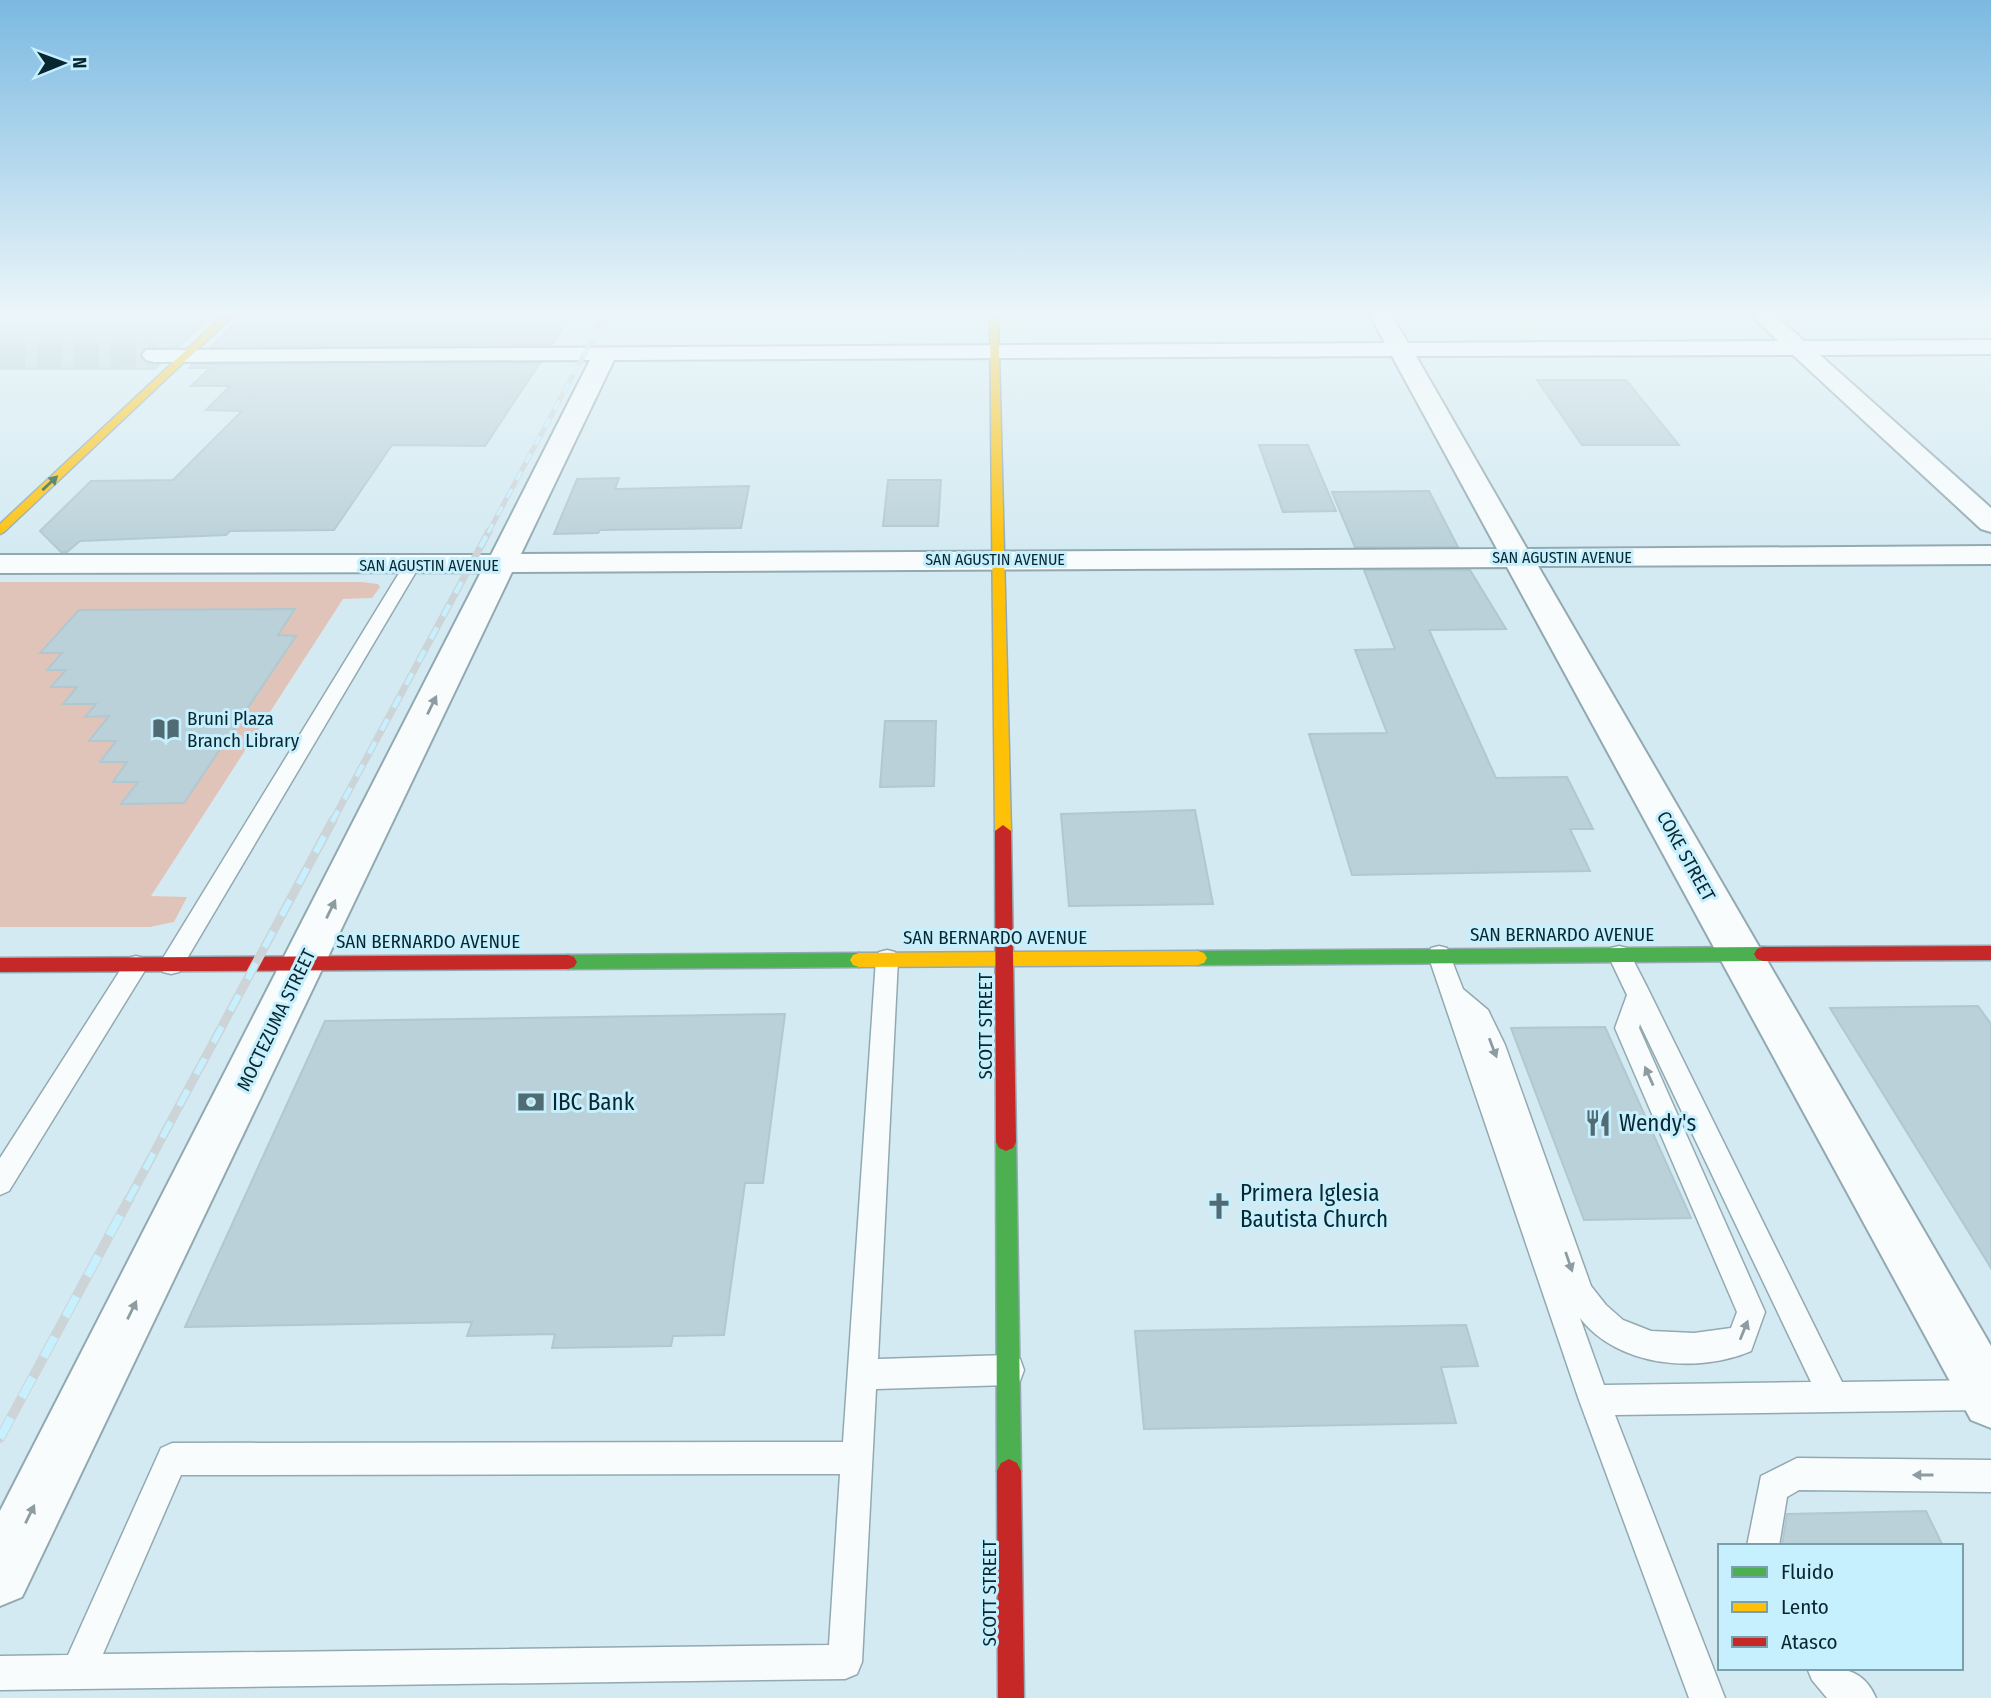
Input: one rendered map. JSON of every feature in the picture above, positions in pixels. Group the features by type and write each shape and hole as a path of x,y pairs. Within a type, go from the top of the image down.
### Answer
{"main road":[{"path":"0,530 150,391"},
{"name":"SCOTT STREET","path":"996,391 1005,958 1011,1698"},
{"name":"SAN BERNARDO AVENUE","path":"0,965 1991,953"}],"street":[{"name":"MOCTEZUMA STREET","path":"0,1575 587,391"},
{"name":"COKE STREET","path":"1424,391 1990,1398"},
{"path":"1846,391 1991,523"},
{"name":"SAN AGUSTIN AVENUE","path":"0,564 502,565 998,559 1991,555"}],"lane":[{"path":"171,965 412,565"},
{"path":"1439,955 1594,1400 1707,1698"},
{"path":"1619,955 1833,1396"},
{"path":"0,1673 845,1662 887,959"},
{"path":"0,1182 136,965"},
{"path":"1453,995 1480,1017 1493,1045 1580,1295 1594,1316 1632,1343 1691,1350 1741,1341 1751,1312 1627,1028 1639,994"},
{"path":"863,1374 1009,1370"},
{"path":"1594,1400 1833,1396 1990,1398"},
{"path":"78,1672 172,1459 857,1458"},
{"path":"1763,1544 1772,1487 1797,1474 1991,1476"},
{"path":"1826,1670 1842,1688 1858,1698"}],"shaded area":[{"path":"0,582 362,582 378,584 380,587 372,598 343,599 151,896 187,897 174,922 150,927 0,927"}],"building":[{"path":"225,391 521,391 485,446 392,445 334,530 230,531 226,535 80,541 67,552 61,552 40,531 91,481 173,480 242,411 206,410"},
{"path":"1545,391 1635,391 1679,445 1582,445"},
{"path":"1259,445 1308,445 1336,511 1283,512"},
{"path":"619,478 615,489 749,486 741,528 600,530 598,533 554,534 577,479"},
{"path":"888,480 941,480 938,526 883,526"},
{"path":"1429,491 1458,547 1355,547 1332,492"},
{"path":"1364,570 1470,570 1506,629 1429,630 1496,778 1567,777 1593,829 1570,829 1590,871 1352,875 1309,734 1387,733 1355,650 1395,649"},
{"name":"Bruni Plaza Branch Library","path":"295,609 278,635 296,636 184,803 121,804 138,782 113,782 127,762 100,762 116,741 89,741 109,716 85,717 96,704 63,704 77,687 51,687 66,670 47,670 62,653 40,653 79,610"},
{"path":"885,721 936,721 934,786 880,787"},
{"path":"1195,810 1213,904 1069,906 1061,814"},
{"path":"1978,1006 1991,1024 1991,1268 1830,1008"},
{"name":"IBC Bank","path":"785,1014 763,1183 745,1183 724,1335 673,1336 671,1346 552,1348 555,1334 467,1336 472,1322 185,1327 325,1021"},
{"name":"Wendy's","path":"1605,1027 1691,1218 1584,1220 1511,1028"},
{"path":"1466,1325 1478,1366 1441,1367 1456,1423 1144,1429 1135,1331"},
{"path":"1926,1511 1942,1544 1782,1544 1787,1514"}],"railway":[{"path":"488,533 564,391"},
{"path":"332,822 489,531"},
{"path":"128,1201 333,820"},
{"path":"0,1438 129,1199"}],"traffic: fast":[{"path":"1198,958 1763,954"},
{"path":"568,962 859,960"},
{"path":"1006,1142 1009,1471"}],"traffic: slow":[{"path":"0,530 148,391"},
{"path":"995,391 1003,831"},
{"path":"859,960 1198,958"}],"traffic: jam":[{"path":"1003,831 1006,1142"},
{"path":"1763,954 1991,953"},
{"path":"0,965 568,962"},
{"path":"1009,1471 1011,1698"}],"place":[{"name":"Bruni Plaza Branch Library","path":"166,729"},
{"name":"IBC Bank","path":"531,1102"},
{"name":"Wendy's","path":"1598,1123"},
{"name":"Primera Iglesia Bautista Church","path":"1219,1206"}]}
